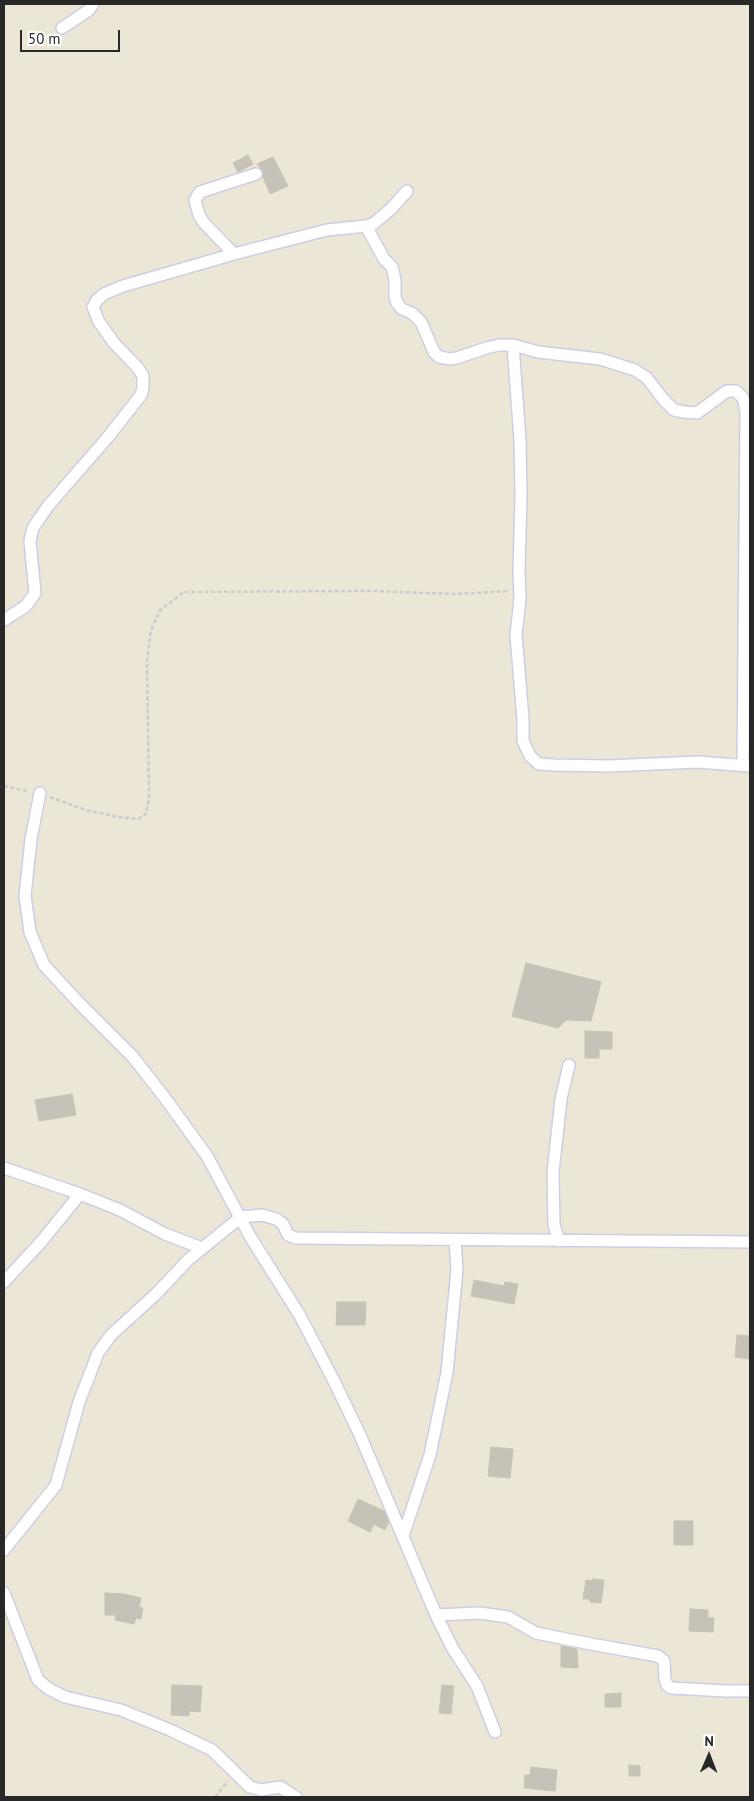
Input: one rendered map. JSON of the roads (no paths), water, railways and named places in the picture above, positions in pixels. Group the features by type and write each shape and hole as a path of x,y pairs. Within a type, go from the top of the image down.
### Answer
{"street":[{"path":"62,28 89,10 93,4"},
{"path":"234,254 204,223 199,215 195,200 200,192 256,174"},
{"path":"4,620 26,606 35,593 30,541 34,528 48,506 108,437 141,395 143,388 143,376 138,368 114,343 99,322 94,313 94,303 104,294 123,286 234,254 326,230 372,224 391,209 407,190"},
{"path":"366,226 384,259 392,267 395,280 394,297 397,303 402,309 412,313 421,322 434,352 438,356 450,359 457,358 486,348 499,345 513,345 538,352 600,359 624,365 647,378 674,410 684,412 696,413 727,391 736,391 742,398 746,411 746,766 698,762 609,766 539,764 530,756 523,741 516,635 520,599 522,496 513,345"},
{"path":"40,793 31,840 25,896 30,932 44,965 133,1057 166,1098 207,1156 251,1238 299,1314 334,1381 360,1435 436,1615 453,1649 477,1686 495,1732"},
{"path":"559,1241 554,1225 553,1172 561,1100 569,1065"},
{"path":"4,1168 120,1210 165,1234 202,1248"},
{"path":"4,1282 41,1242 80,1194"},
{"path":"4,1550 56,1485 79,1402 98,1353 111,1335 202,1248 241,1217 262,1215 276,1219 283,1224 288,1235 296,1238 750,1242"},
{"path":"403,1536 430,1455 447,1372 457,1270 455,1240"},
{"path":"4,1593 38,1680 49,1689 65,1697 121,1710 170,1730 212,1750 255,1790 280,1788 296,1797"},
{"path":"436,1615 480,1613 508,1617 536,1633 658,1656 664,1661 665,1679 667,1685 671,1688 726,1692 750,1691"}]}
